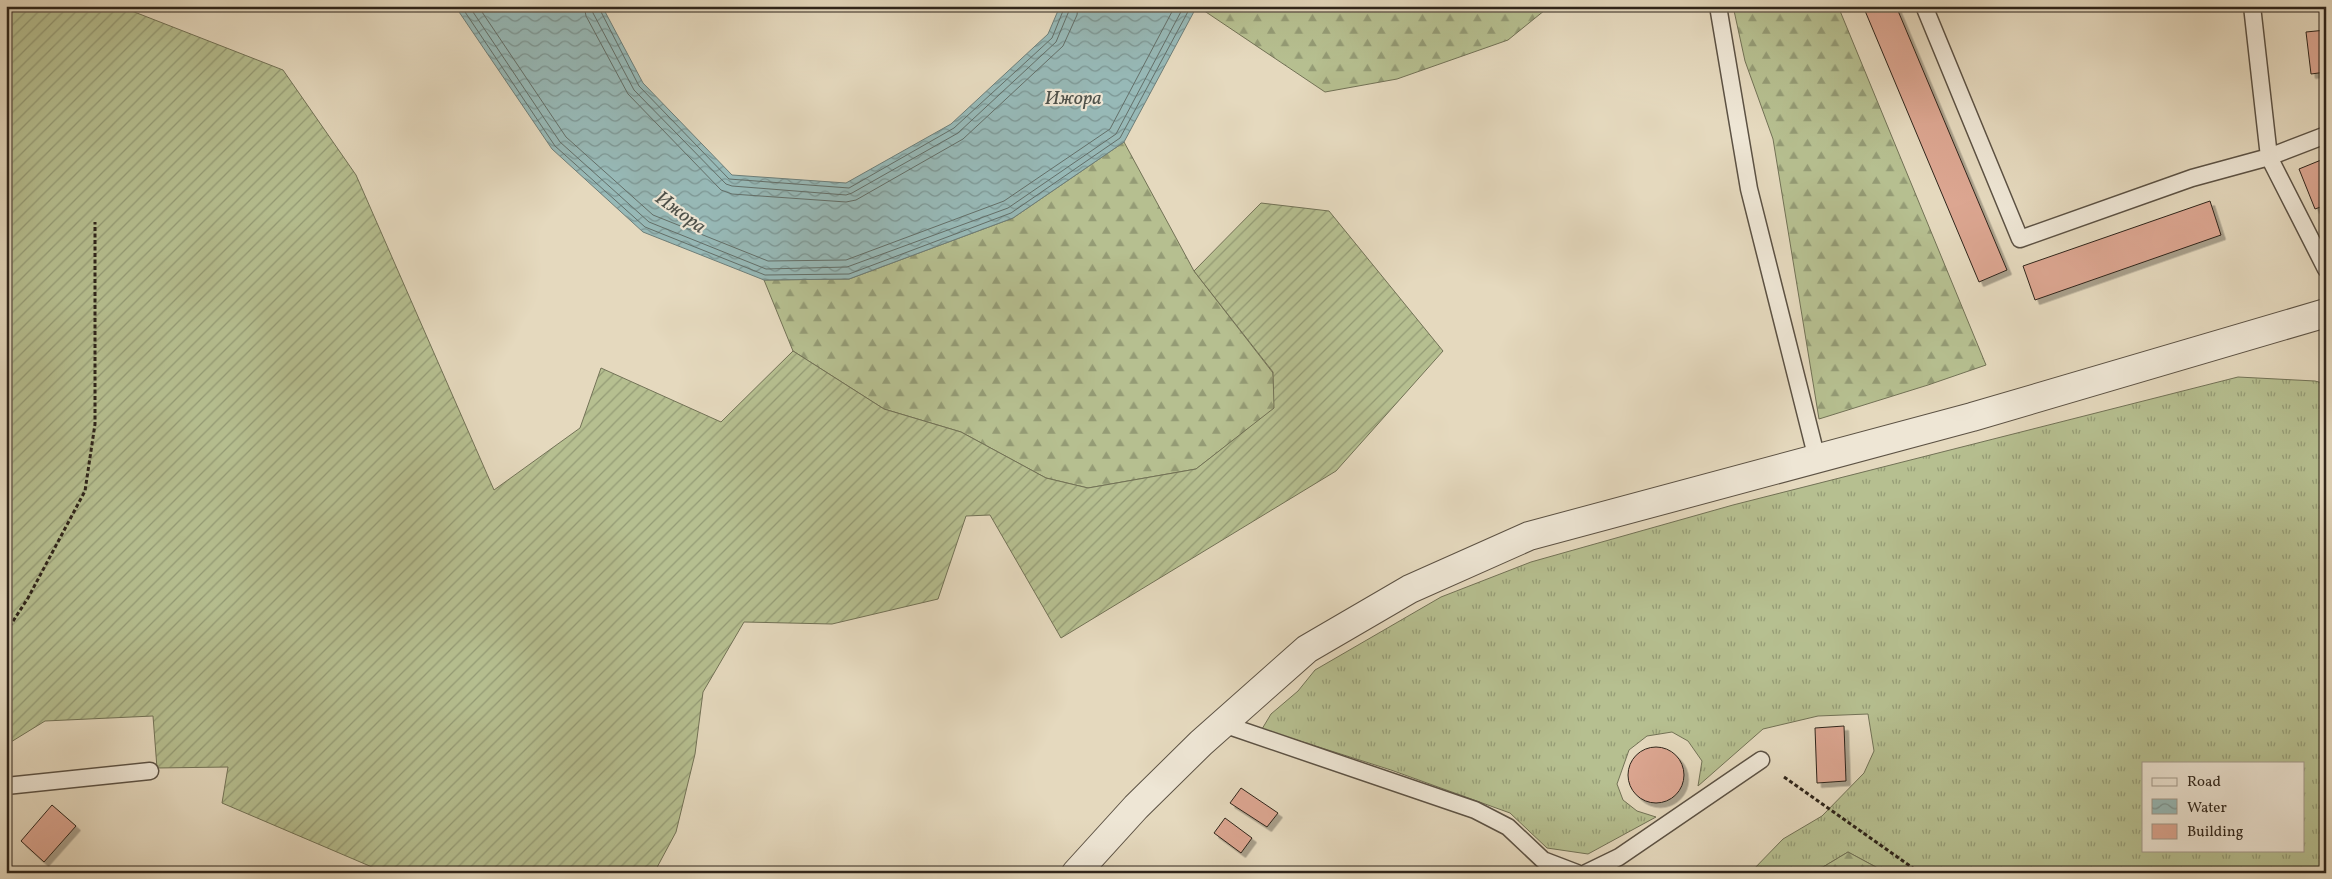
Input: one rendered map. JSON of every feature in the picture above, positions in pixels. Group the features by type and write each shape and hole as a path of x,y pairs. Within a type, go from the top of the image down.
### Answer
{"street":[{"path":"1076,873 1136,807 1223,724 1307,649 1410,589 1529,536 1972,417 2326,313"}],"lane":[{"path":"1718,6 1749,189 1817,459"},
{"path":"1924,6 2020,239 2192,178 2268,157 2326,135"},
{"path":"2252,6 2268,157 2326,269"},
{"path":"1223,724 1475,810 1508,827 1543,860 1577,873"},
{"path":"1586,873 1619,857 1761,760"},
{"path":"6,786 150,771"}],"path":[{"path":"6,632 28,598 85,491 94,424 95,222"},
{"path":"1761,760 1920,873"}],"green space":[{"path":"6,6 119,6 283,70 356,175 494,490 580,428 601,368 721,422 793,351 884,409 961,432 1046,478 1088,488 1196,469 1274,408 1273,372 1194,271 1261,203 1329,211 1443,351 1336,471 1061,638 990,515 966,516 938,599 832,624 744,622 703,692 695,754 676,832 654,873 386,873 222,803 228,767 157,768 153,716 45,721 6,745"},
{"path":"1197,6 1550,6 1508,40 1397,79 1325,92"},
{"path":"1733,6 1838,6 1986,365 1819,419 1773,139 1745,61"},
{"path":"1124,142 1194,271 1273,373 1275,408 1196,469 1088,488 1046,478 961,432 884,409 793,351 764,280 849,279 1013,218"},
{"path":"2238,377 2315,381 2326,384 2326,873 1887,873 1848,852 1813,873 1750,873 1783,839 1822,816 1864,773 1874,751 1868,714 1818,716 1763,729 1698,786 1702,761 1688,741 1672,732 1647,736 1629,750 1617,784 1623,800 1637,811 1656,817 1588,854 1547,848 1510,813 1391,770 1262,729 1271,714 1298,691 1315,670 1441,597 1531,562 1733,505"},
{"path":"1848,852 1887,873 1813,873"}],"water":[{"name":"Ижора","path":"455,6 602,6 643,83 732,175 846,183 951,124 1048,34 1060,6 1197,6 1124,142 1013,218 849,279 764,280 643,232 552,149"}],"building":[{"path":"1863,6 1896,6 2007,270 1979,282"},
{"path":"2326,30 2326,72 2311,74 2306,32"},
{"path":"2326,158 2326,205 2315,209 2299,169"},
{"path":"2210,201 2221,235 2035,300 2023,266"},
{"path":"1844,726 1846,781 1817,783 1815,728"},
{"path":"1650,747 1662,747 1676,755 1684,769 1682,786 1676,795 1662,803 1650,803 1640,798 1633,791 1628,781 1628,769 1633,759 1640,752"},
{"path":"1241,788 1278,813 1267,827 1230,803"},
{"path":"52,805 76,826 44,862 21,841"},
{"path":"1225,818 1252,838 1241,853 1214,833"}]}
